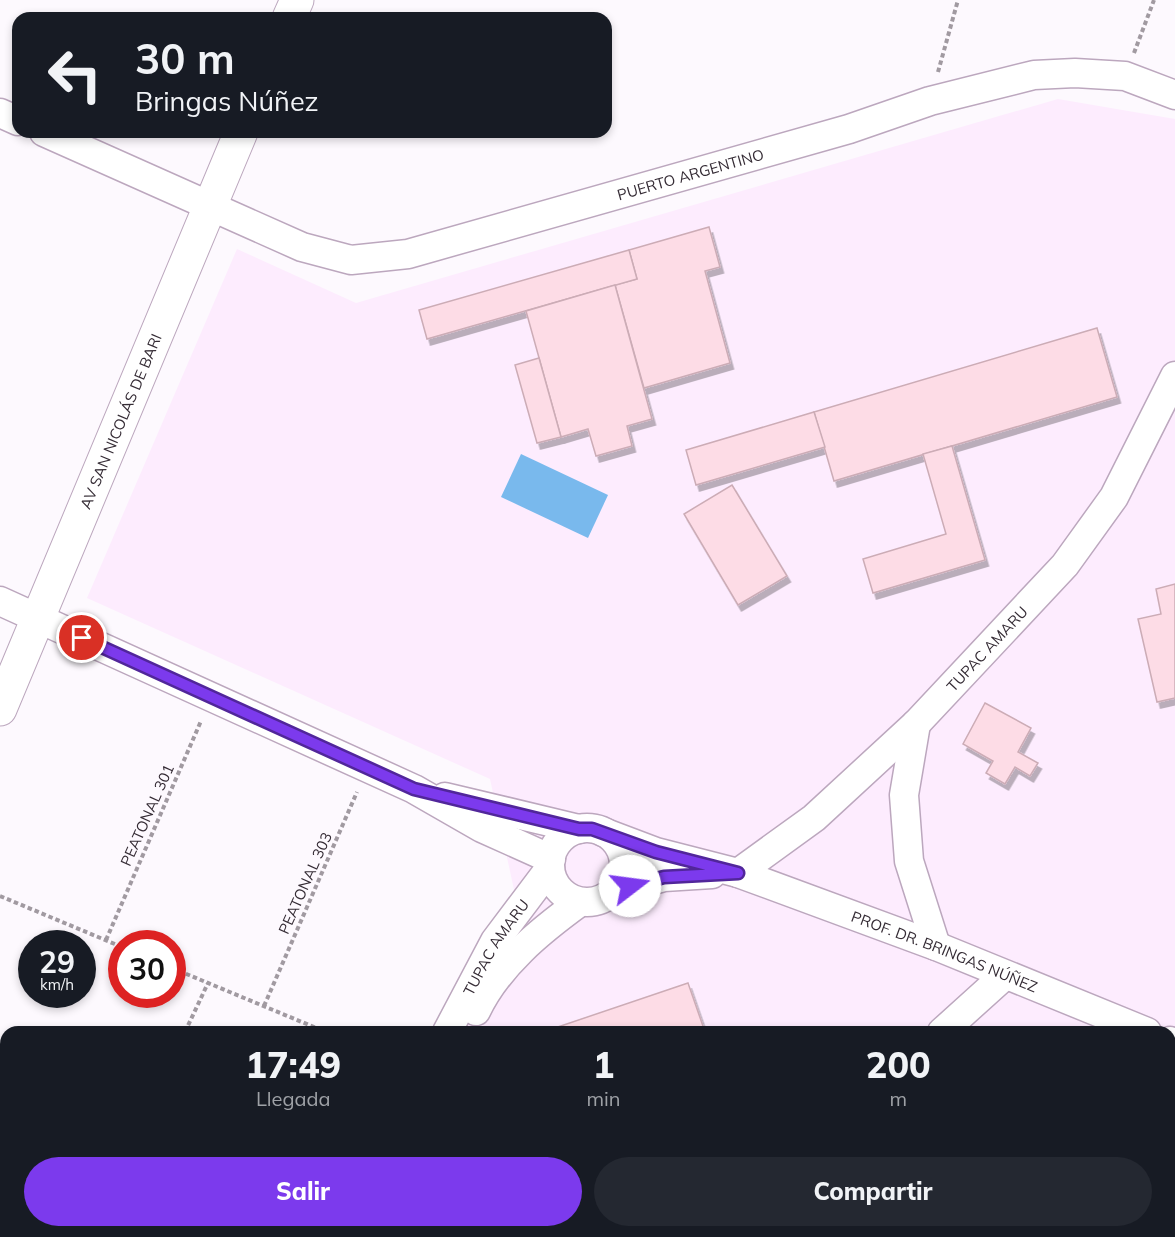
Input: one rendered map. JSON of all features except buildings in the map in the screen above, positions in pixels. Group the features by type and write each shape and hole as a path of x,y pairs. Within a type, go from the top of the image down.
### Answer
{"street":[{"name":"PUERTO ARGENTINO","path":"58,138 302,247 351,260 408,254 849,129 930,101 1034,75 1075,73 1125,76 1175,95"},
{"name":"AV SAN NICOLÁS DE BARI","path":"0,709 238,138"},
{"name":"TUPAC AMARU","path":"738,873 814,818 916,724 1065,566 1114,497 1175,376"},
{"path":"0,601 39,617 211,699 414,789 550,863"},
{"path":"916,724 904,795 909,861 936,946"},
{"name":"PROF. DR. BRINGAS NÚÑEZ","path":"414,789 591,831 656,852 738,873 936,946 1132,1026"},
{"path":"580,902 559,890 550,863 560,840 591,831 613,839 623,859 623,871 613,891"},
{"name":"TUPAC AMARU","path":"450,1026 495,941 550,863"},
{"path":"469,1026 482,998 532,937 580,902 604,898 613,891 664,877 738,873"},
{"path":"949,1026 1005,976"}],"path":[{"path":"930,101 958,0"},
{"path":"1125,76 1154,0"},
{"name":"PEATONAL 301","path":"106,940 211,699"},
{"name":"PEATONAL 303","path":"264,1006 368,768"},
{"path":"0,896 106,940"},
{"path":"186,974 312,1026"},
{"path":"188,1026 208,983"}],"shaded area":[{"path":"1058,99 1175,119 1175,1026 467,1026 521,922 490,779 87,598 237,249 356,303"}],"water":[{"path":"521,454 608,495 588,538 501,497"}],"route":[{"path":"82,638 211,699 414,789 579,829 592,829 656,852 738,873 664,877 630,886"}]}
